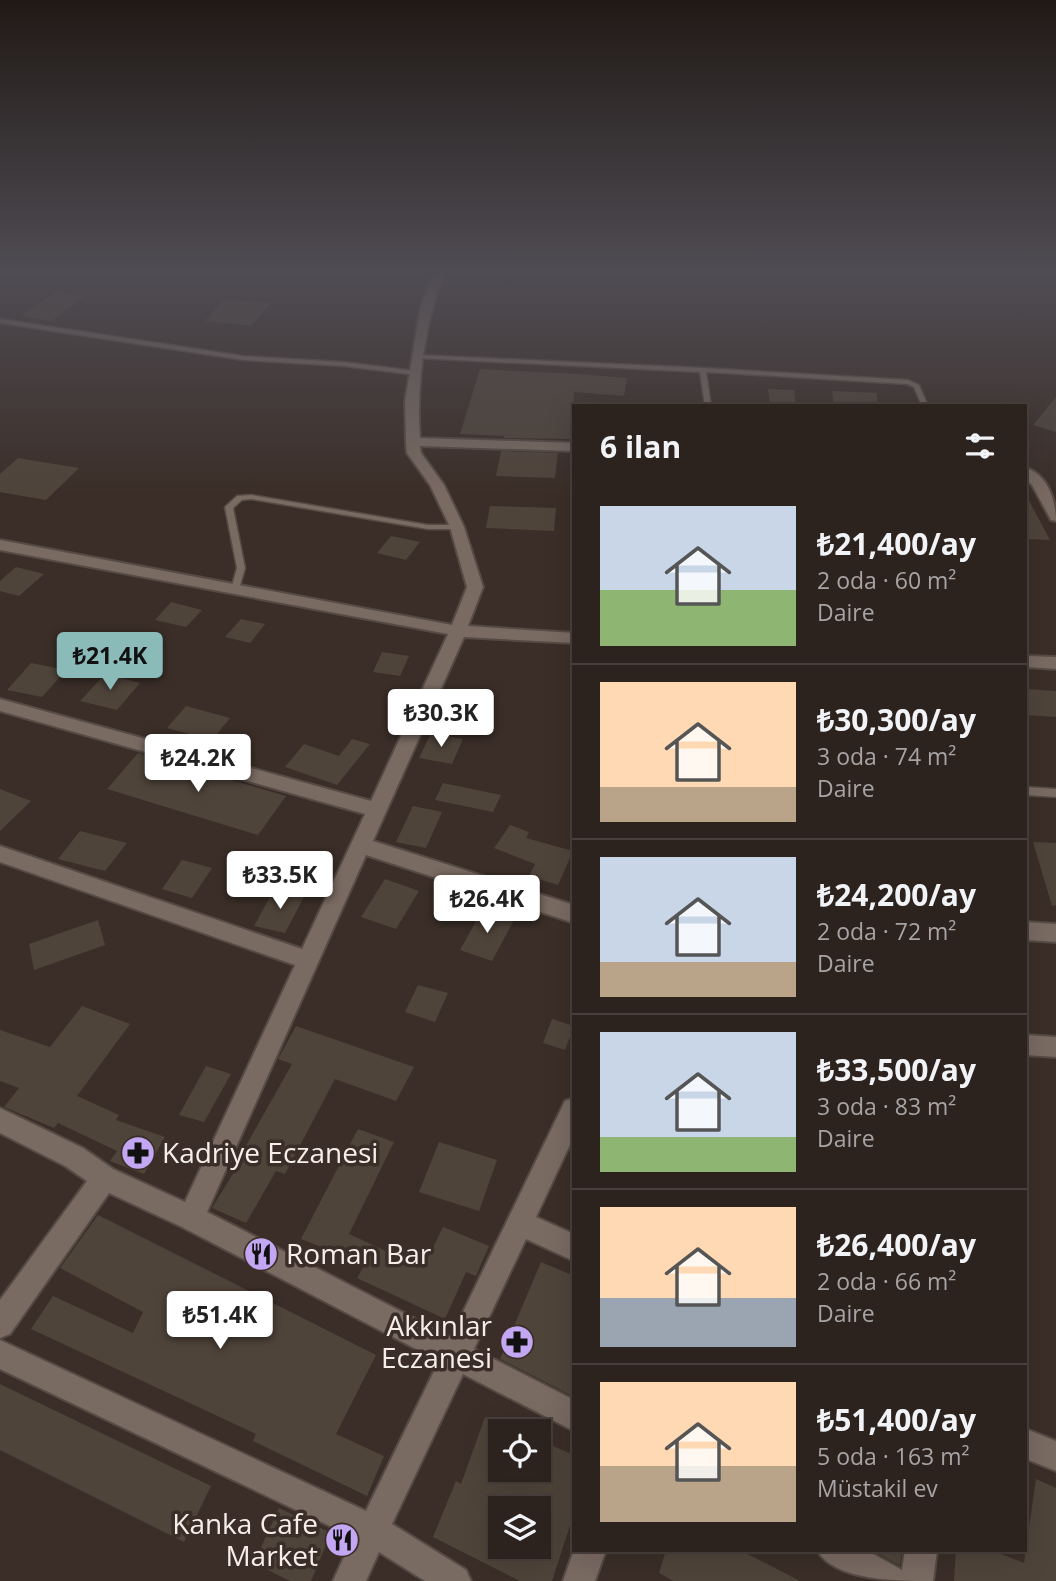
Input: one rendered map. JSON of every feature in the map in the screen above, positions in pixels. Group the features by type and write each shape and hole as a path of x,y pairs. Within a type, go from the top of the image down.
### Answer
{"street":[{"path":"191,1218 458,631 475,587 457,527 437,485 414,453 411,401 420,348"},
{"path":"413,442 572,447"},
{"path":"1027,473 1038,483 1056,517"},
{"path":"0,545 458,631 572,638"},
{"path":"1027,662 1056,663"},
{"path":"0,705 376,810"},
{"path":"360,845 572,913"},
{"path":"0,854 308,960"},
{"path":"1027,932 1056,933"},
{"path":"1027,1045 1056,1047"},
{"path":"349,1581 572,1113"},
{"path":"0,1120 74,1157 104,1178 191,1218 572,1415"},
{"path":"0,1324 104,1178"},
{"path":"520,1223 572,1247"},
{"path":"0,1353 373,1530 455,1581"},
{"path":"1027,1444 1056,1456"},
{"path":"579,1581 589,1552"},
{"path":"837,1552 891,1581"},
{"path":"917,1581 922,1552"}],"lane":[{"path":"176,348 243,358 342,364 416,373"},
{"path":"418,357 908,382 917,386 924,404"},
{"path":"703,370 708,404"},
{"path":"235,589 241,568 229,507 240,498 251,497 428,527 457,527"},
{"path":"1027,791 1056,793"}],"building":[{"path":"480,369 627,378 624,396 574,392 572,439 460,434"},
{"path":"768,389 794,390 796,404 770,404"},
{"path":"832,391 877,393 877,404 834,404"},
{"path":"1056,397 1056,432 1033,425"},
{"path":"501,451 558,453 555,478 496,476"},
{"path":"18,458 79,468 46,500 0,492 0,474"},
{"path":"1027,497 1050,540 1027,539"},
{"path":"490,506 556,508 554,531 486,528"},
{"path":"391,536 420,542 406,560 377,553"},
{"path":"16,567 44,574 19,596 0,591 0,581"},
{"path":"171,602 202,610 186,627 155,620"},
{"path":"241,619 265,624 250,643 225,637"},
{"path":"382,652 409,656 400,676 373,672"},
{"path":"31,663 66,670 42,697 7,690"},
{"path":"105,674 140,683 117,710 80,701"},
{"path":"1027,689 1056,691 1056,717 1027,715"},
{"path":"186,706 230,718 212,740 167,728"},
{"path":"431,733 463,739 452,764 419,758"},
{"path":"352,739 370,744 337,785 285,767 304,744 339,756"},
{"path":"138,753 286,796 258,835 107,789"},
{"path":"443,783 501,795 493,812 435,800"},
{"path":"0,789 31,801 0,831"},
{"path":"413,806 442,812 426,848 396,842"},
{"path":"510,825 529,832 526,838 572,851 572,853 558,885 529,876 535,864 494,848"},
{"path":"80,831 127,843 105,871 58,859"},
{"path":"1033,842 1056,843 1056,905 1052,906"},
{"path":"182,860 212,868 192,898 162,889"},
{"path":"385,879 419,891 396,929 361,917"},
{"path":"275,888 305,895 285,933 254,926"},
{"path":"483,909 514,920 492,961 460,950"},
{"path":"98,920 105,945 34,970 29,944"},
{"path":"418,985 448,993 435,1022 405,1012"},
{"path":"82,1006 130,1024 77,1096 119,1115 116,1120 165,1137 144,1174 110,1161 117,1151 58,1123 54,1128 4,1107 19,1088 0,1081 0,1030 50,1047"},
{"path":"552,1019 572,1025 565,1050 543,1043"},
{"path":"296,1026 414,1067 396,1101 335,1079 285,1174 276,1171 246,1223 212,1208 242,1159 239,1158 292,1064 278,1059"},
{"path":"206,1066 231,1074 204,1122 179,1115"},
{"path":"358,1129 394,1142 349,1234 423,1268 443,1227 489,1246 476,1276 466,1272 445,1319 357,1278 365,1264 301,1239"},
{"path":"439,1142 497,1160 479,1211 419,1192"},
{"path":"98,1215 376,1355 336,1434 384,1456 367,1496 253,1441 256,1434 31,1329 53,1296 133,1333 143,1312 60,1268"},
{"path":"541,1262 572,1275 572,1396 500,1359"},
{"path":"0,1384 211,1486 184,1542 0,1450"},
{"path":"485,1417 490,1419 488,1482 551,1482 551,1445 572,1454 572,1519 552,1581 520,1581 433,1537 456,1481 461,1484"},
{"path":"1036,1479 1056,1488 1056,1581 954,1581 956,1552 996,1552 1024,1563"},
{"path":"279,1508 331,1533 311,1581 290,1581 254,1563"},
{"path":"665,1552 744,1552 800,1581 673,1581 659,1573"},
{"path":"876,1552 902,1552 900,1566"}],"place":[{"name":"Kadriye Eczanesi","path":"138,1153"},
{"name":"Roman Bar","path":"261,1254"},
{"name":"Akkınlar Eczanesi","path":"517,1342"},
{"name":"Kanka Cafe Market","path":"342,1540"}]}
